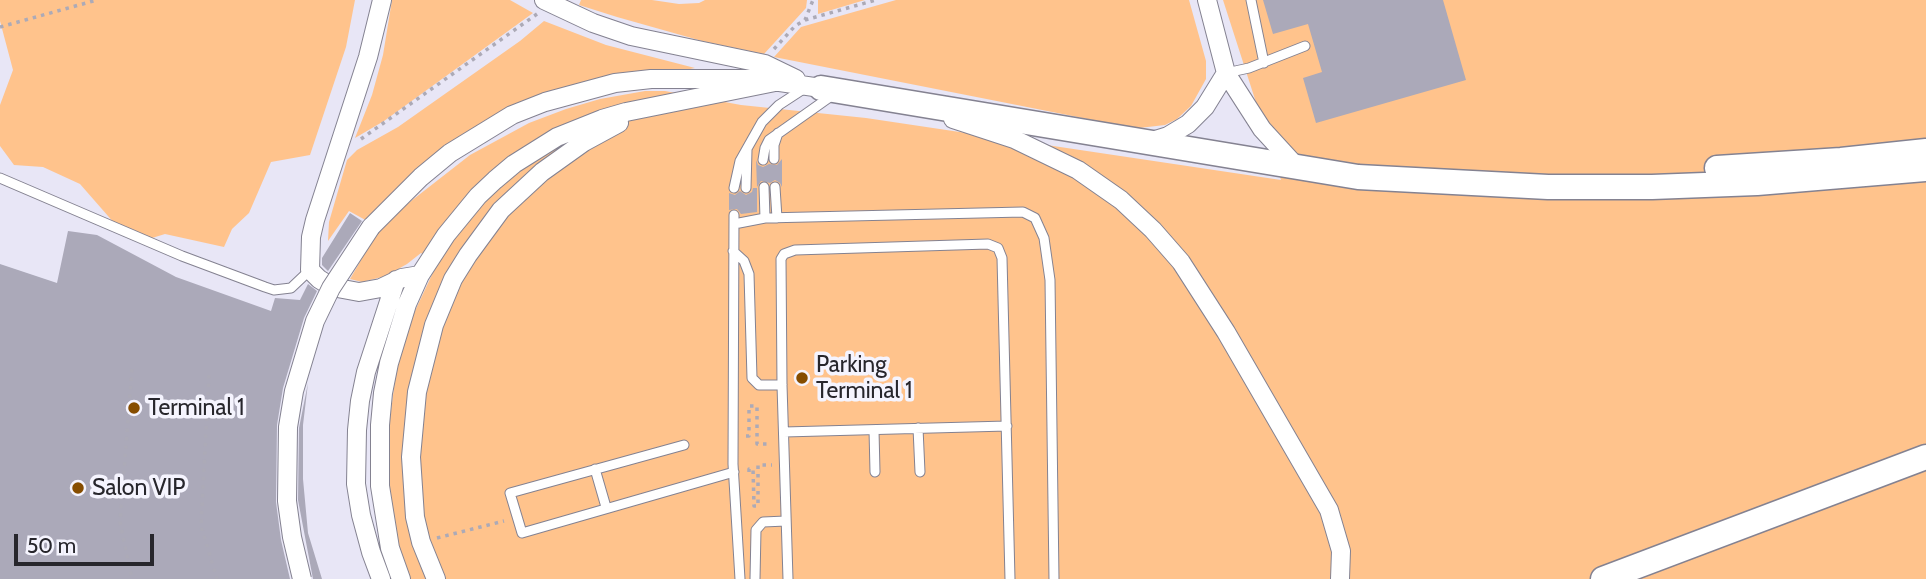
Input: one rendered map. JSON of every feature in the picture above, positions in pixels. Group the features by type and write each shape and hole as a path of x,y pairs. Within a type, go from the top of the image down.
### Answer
{"main road":[{"path":"823,88 1359,177 1548,187 1653,187 1757,183 1926,169"},
{"path":"1359,177 1394,169 1629,170 1735,167 1926,151"},
{"path":"1603,579 1926,457"}],"street":[{"path":"382,0 368,57 315,220 311,237 310,270 332,287 345,290 371,290 419,275"},
{"path":"1207,0 1226,73 1262,129 1295,165"},
{"path":"546,1 593,23 631,36 765,64 823,88"},
{"path":"1146,143 1168,136 1188,124 1205,107 1226,73"},
{"path":"302,579 287,501 288,427 294,391 307,345 320,310 350,256 371,227 421,177 450,153 512,116 545,102 603,86 651,79 731,78 779,81 823,88"},
{"path":"401,579 390,548 384,517 379,455 383,393 394,343 419,275 461,215 514,164 579,127 626,112 779,81"},
{"path":"906,103 1014,139 1078,170 1121,200 1153,230 1181,262 1226,332 1319,491 1336,531 1341,551 1340,579"},
{"path":"436,579 421,542 415,517 411,457 413,414 420,373 444,300 483,232 520,190 584,142 650,107"},
{"path":"381,579 370,552 356,484 357,429 366,372 396,280"}],"lane":[{"path":"1251,0 1264,63"},
{"path":"1226,73 1264,63 1305,46"},
{"path":"768,159 779,131 823,88"},
{"path":"734,188 737,168 770,113 823,88"},
{"path":"746,188 747,149"},
{"path":"0,178 182,256 274,290 291,288 310,270"},
{"path":"764,187 765,218"},
{"path":"775,187 777,218"},
{"path":"740,579 734,472 734,220 747,217 1023,212 1035,218 1044,237 1050,280 1054,579"},
{"path":"788,579 780,265 784,254 795,250 988,244 998,248 1002,258 1010,579"},
{"path":"733,251 744,261 748,274 752,378 760,385 782,385"},
{"path":"784,432 1007,426"},
{"path":"918,428 920,472"},
{"path":"874,429 875,472"},
{"path":"684,445 510,493 522,533 734,472"},
{"path":"596,469 606,507"},
{"path":"755,579 756,530 763,522 786,521"}],"path":[{"path":"0,27 97,0"},
{"path":"804,20 813,0"},
{"path":"765,64 777,45 804,20 876,0"},
{"path":"340,145 362,139 533,18 546,1"},
{"path":"132,369 120,522 132,579"},
{"path":"209,375 201,526 217,579"},
{"path":"757,406 757,444"},
{"path":"749,501 749,469 753,469 754,506 758,506 758,465"}],"shaded area":[{"path":"0,0 355,0 346,47 310,155 271,162 249,213 232,229 224,247 165,234 152,238 115,224 80,184 43,167 14,165 0,146 0,105 13,70 0,21"},
{"path":"392,0 510,0 533,13 384,121 355,138 372,95 383,55"},
{"path":"581,0 652,0 679,4 705,0 807,0 806,8 764,54 702,41 617,17 579,5"},
{"path":"818,0 865,0 818,14"},
{"path":"896,0 1189,0 1206,61 1206,79 1191,106 1177,119 1165,125 1139,128 774,57 801,27"},
{"path":"1223,0 1926,0 1926,579 409,579 393,536 385,458 397,364 414,313 437,264 421,253 386,276 362,282 350,279 379,229 470,155 529,123 566,109 600,99 645,91 665,91 741,105 866,118 1281,180"},
{"path":"544,21 606,45 695,68 531,100 369,222 349,211 328,241 329,222 347,160 357,150 398,127 520,41"}],"building":[{"path":"1263,0 1443,0 1466,80 1316,123 1303,78 1322,72 1308,24 1273,34"},
{"path":"782,159 782,187 775,180 770,183 761,181 757,187 756,160 758,165 763,167 769,164 777,165"},
{"path":"753,188 757,188 757,212 741,214 737,209 729,210 729,193 735,195 740,191 746,195 752,192"},
{"path":"350,213 362,221 328,271 322,265 322,258"},
{"name":"Terminal 1","path":"68,231 97,235 176,277 271,311 275,298 300,300 308,284 317,291 304,318 283,388 277,425 276,502 290,579 0,579 0,264 57,283"},
{"path":"308,383 303,425 303,479 308,533 322,579 313,579 298,500 299,428"}],"place":[{"name":"Parking Terminal 1","path":"802,378"},
{"name":"Terminal 1","path":"134,408"},
{"name":"Salon VIP","path":"78,488"}]}
